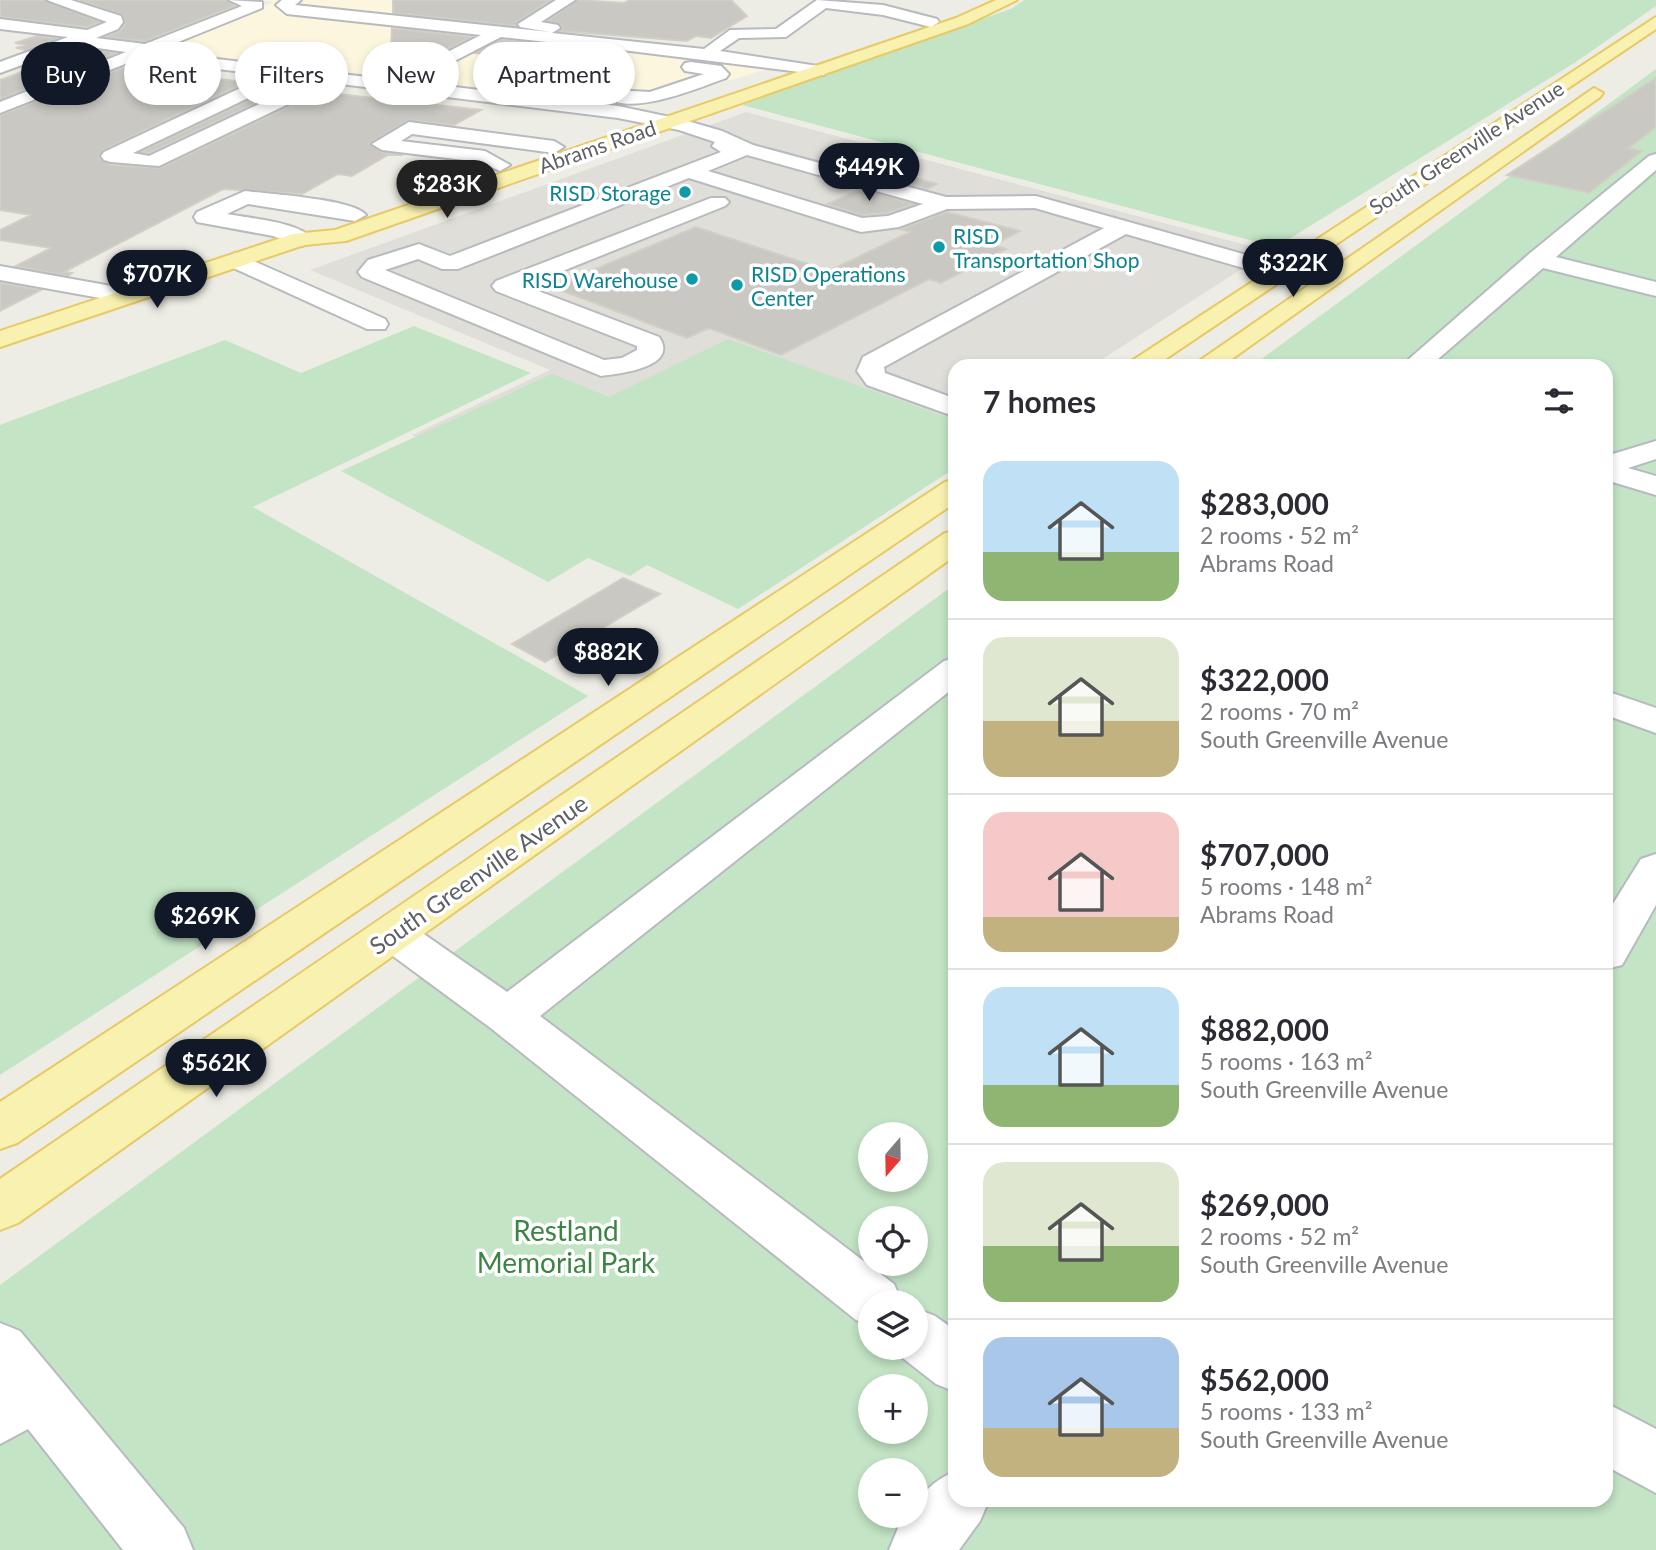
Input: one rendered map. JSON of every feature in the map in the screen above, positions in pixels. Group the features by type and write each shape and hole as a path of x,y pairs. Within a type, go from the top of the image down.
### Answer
{"main road":[{"name":"Abrams Road","path":"358,221 809,68 931,22 979,0"},
{"name":"Abrams Road","path":"0,339 301,239 338,236 358,221 500,165 554,147 654,121 809,68 949,26 1009,0"},
{"path":"931,22 949,26"},
{"name":"South Greenville Avenue","path":"1147,359 1656,22"},
{"name":"South Greenville Avenue","path":"1215,359 1611,81"},
{"path":"1278,271 1322,284"},
{"name":"South Greenville Avenue","path":"0,1128 948,493"},
{"name":"South Greenville Avenue","path":"0,1207 948,546"},
{"path":"293,934 393,934"}],"street":[{"path":"55,0 115,19 112,26 70,42"},
{"path":"166,42 257,5 237,0"},
{"path":"293,0 284,5 287,9 498,32 545,32 602,42"},
{"path":"545,32 526,24 567,0"},
{"path":"803,1 890,11 931,22"},
{"path":"890,11 903,1"},
{"path":"705,54 736,33 780,33 823,3"},
{"path":"466,29 499,13"},
{"path":"545,32 571,18"},
{"path":"0,24 124,44"},
{"path":"459,52 498,32"},
{"path":"635,47 809,68"},
{"path":"221,52 232,50"},
{"path":"0,54 21,57"},
{"path":"0,107 124,59"},
{"path":"0,68 21,60"},
{"path":"635,61 715,70 720,73 647,98 635,97"},
{"path":"0,124 124,73"},
{"path":"235,97 111,156 152,162 272,105"},
{"path":"555,105 654,121 702,143 746,149 945,203 1036,202 1278,271"},
{"path":"500,165 485,157 382,144 409,128 554,147"},
{"path":"450,264 746,149"},
{"path":"1422,359 1656,160"},
{"path":"688,172 861,225 891,222 945,203"},
{"path":"301,239 278,230 205,217 245,197 345,211 358,221 419,251 650,342 650,354 628,365 601,368 370,272 376,265 419,251"},
{"path":"504,286 718,202"},
{"path":"948,406 876,379 870,371 872,363 1125,226"},
{"path":"235,260 376,324"},
{"path":"1537,260 1656,289"},
{"path":"0,274 128,296"},
{"path":"0,285 104,303"},
{"path":"1613,465 1656,450"},
{"path":"1613,471 1656,486"},
{"path":"508,1016 948,674"},
{"path":"1613,705 1656,721"},
{"path":"1613,941 1656,869"},
{"path":"393,934 508,1016 860,1290"},
{"path":"928,1344 948,1359"},
{"path":"11,1385 162,1550"},
{"path":"1613,1436 1656,1464"},
{"path":"920,1550 954,1507"}],"shaded area":[{"path":"260,0 540,0 488,27 623,42 473,42 473,102 459,101 459,42 362,42 362,89 348,87 348,42 235,42 235,73 221,72 221,42 174,42 274,2"},
{"path":"635,43 795,61 602,118 495,105 635,105"},
{"path":"746,112 1269,251 1103,359 948,359 948,459 743,592 412,435 550,370 310,270"}],"green space":[{"path":"1024,0 1656,0 1656,6 1576,62 1276,247 742,105 1013,8"},
{"name":"Restland Memorial Park","path":"1656,69 1656,1550 0,1550 0,1285 948,589 948,1507 1613,1507 1613,359 1262,359"},
{"path":"414,326 531,373 253,507 588,696 0,1075 0,425 225,340 301,373"},
{"path":"728,339 948,418 948,473 738,609 647,565 630,576 588,558 548,582 341,471 552,374 609,397"}],"building":[{"path":"0,0 45,0 100,22 87,27 0,17"},
{"path":"80,0 227,0 235,6 145,41 106,37 120,31 125,24 123,15"},
{"path":"393,0 551,0 517,22 516,26 393,13"},
{"path":"577,0 624,3 630,0 731,0 747,16 711,38 696,36 687,41 560,31 563,29 560,24 548,21"},
{"path":"392,28 472,37 459,43 391,42"},
{"path":"37,36 57,38 47,42 15,43"},
{"path":"124,68 124,105 198,105 103,150 99,158 111,165 160,168 293,105 348,105 348,95 362,97 362,105 436,105 481,110 454,125 408,120 370,143 381,152 403,155 388,155 352,176 338,174 302,194 223,189 64,272 72,273 68,276 16,266 51,248 0,240 0,230 31,215 0,210 0,115 26,105 110,105 110,72"},
{"path":"21,72 21,91 0,99 0,80"},
{"path":"1656,78 1656,127 1629,148 1642,151 1589,193 1507,175"},
{"path":"221,79 235,81 235,87 221,94"},
{"path":"239,105 252,105 149,153 141,152"},
{"path":"897,173 937,184 927,189 886,178"},
{"path":"861,189 914,204 887,213 862,215 827,204"},
{"name":"RISD Operations Center","path":"947,212 1020,231 993,245 1006,249 941,283 929,279 781,355 709,328 687,338 552,287 696,227 829,271 910,232 900,229"},
{"path":"0,283 41,290 0,311"},
{"path":"623,578 660,594 545,662 512,644"}],"place":[{"name":"RISD Storage","path":"685,192"},
{"name":"RISD Transportation Shop","path":"939,247"},
{"name":"RISD Warehouse","path":"692,279"},
{"name":"RISD Operations Center","path":"737,285"}]}
